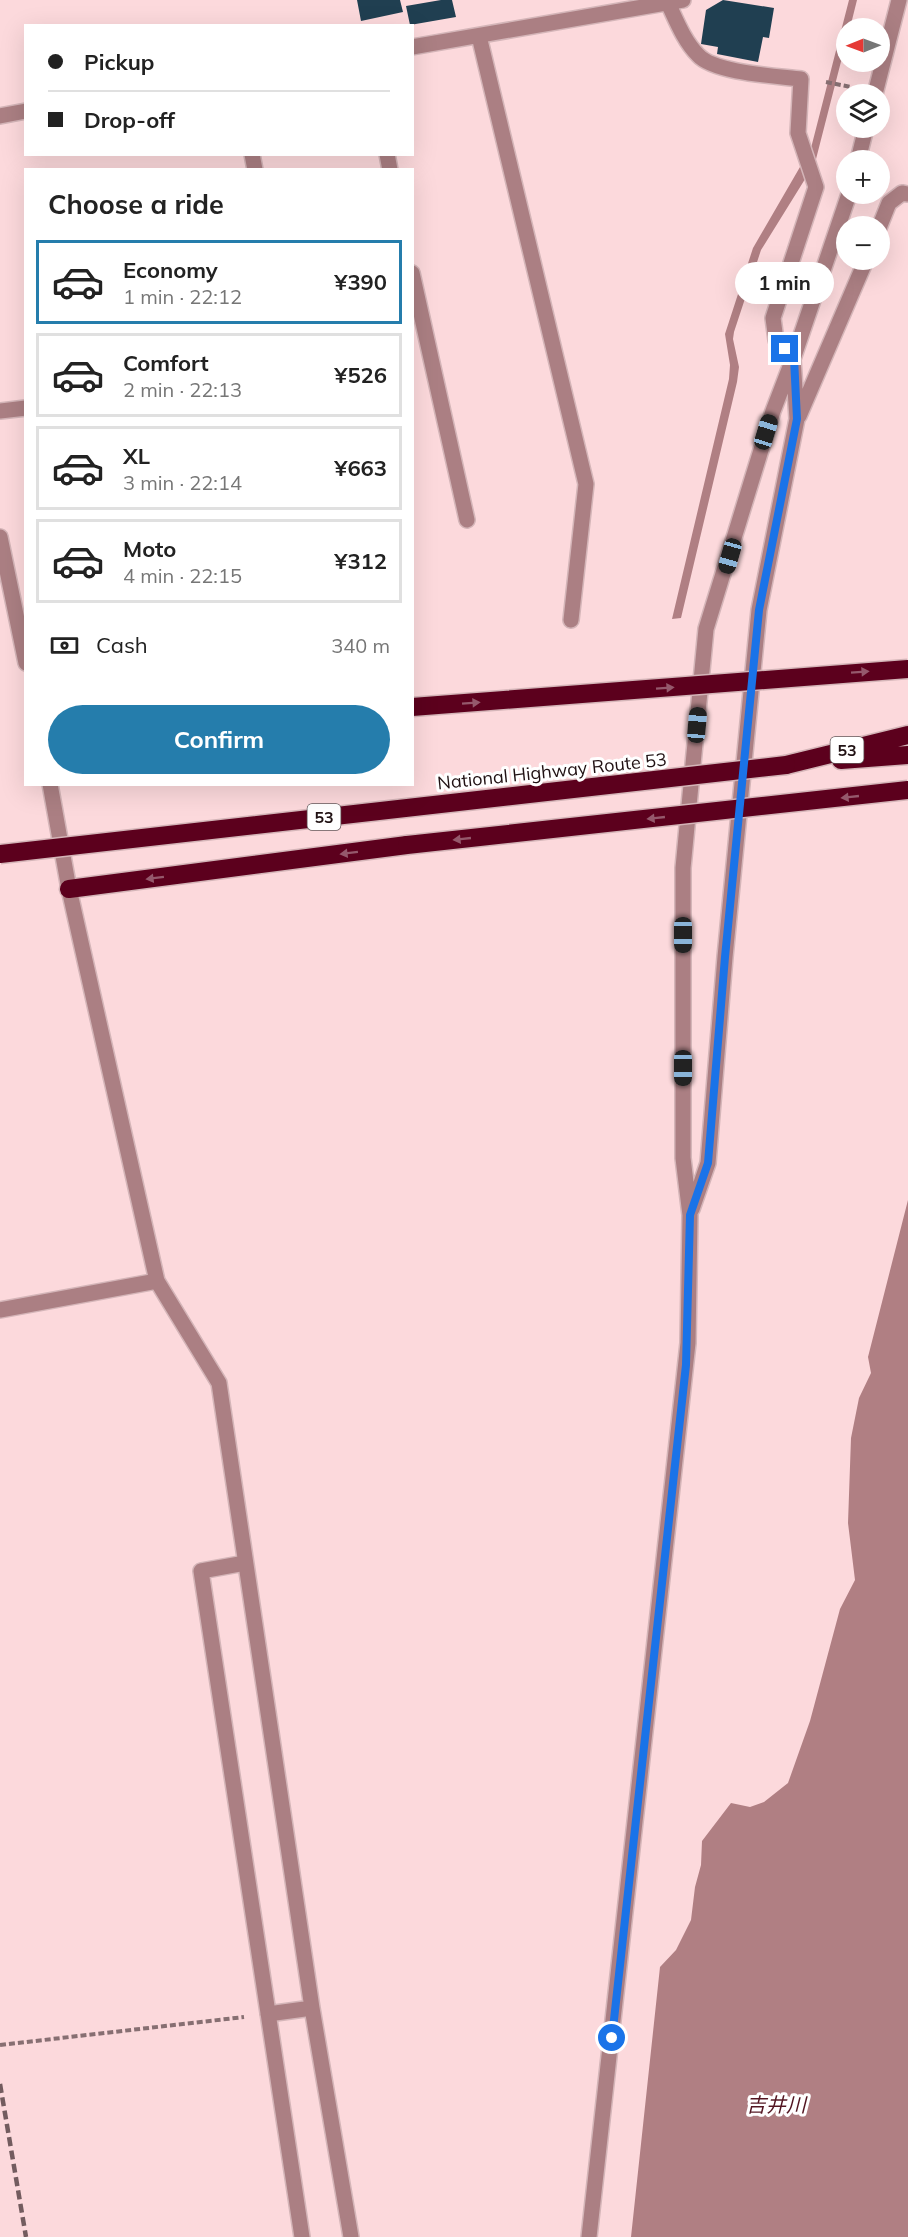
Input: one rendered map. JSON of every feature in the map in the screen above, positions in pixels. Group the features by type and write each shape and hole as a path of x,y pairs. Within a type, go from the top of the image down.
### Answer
{"highway":[{"path":"414,708 908,669"},
{"name":"National Highway Route 53","path":"786,765 908,735"},
{"name":"National Highway Route 53","path":"0,854 786,765 908,755"},
{"path":"69,889 406,845 908,790"}],"street":[{"path":"877,84 899,0"},
{"path":"414,47 675,1 683,35 699,57 717,67 801,79 798,134 816,187 773,318 776,340 794,358 797,419"},
{"path":"479,36 586,484 571,621"},
{"path":"0,116 24,111"},
{"path":"884,216 889,203 902,193 908,194"},
{"path":"589,2237 688,1343 690,1215 683,1158 683,868 706,629 773,411 794,358 846,204"},
{"path":"690,1215 708,1163 725,957 759,610 797,419 862,270"},
{"path":"414,282 467,520"},
{"path":"0,411 24,408"},
{"path":"0,537 24,653"},
{"path":"50,786 69,889 157,1281 219,1383 312,2008 351,2237"},
{"path":"0,1310 157,1281"},
{"path":"245,1563 201,1571 302,2237"},
{"path":"268,2014 312,2008"}],"path":[{"path":"801,79 836,86"},
{"path":"0,2045 268,2014"}],"water":[{"path":"849,0 857,0 852,18 844,18"},
{"path":"836,51 836,72 838,72 815,163 761,250 734,332 733,339 739,367 737,382 681,618 672,619 729,379 730,365 725,334 753,248 811,148"},
{"name":"吉井川","path":"908,1200 908,2237 631,2237 660,1967 676,1950 691,1920 695,1887 701,1865 702,1841 731,1803 750,1807 764,1802 788,1783 810,1721 840,1609 855,1580 848,1523 851,1438 859,1398 871,1373 868,1357"}],"building":[{"path":"357,0 400,0 403,12 361,21"},
{"path":"452,0 456,17 410,24 406,6"},
{"path":"723,0 774,8 769,38 763,37 758,62 717,54 718,47 701,44 706,10"}],"railway":[{"path":"0,2084 26,2237"}],"route":[{"path":"612,2038 686,1365 690,1215 708,1163 725,957 759,610 797,419 794,358 785,349"}]}
